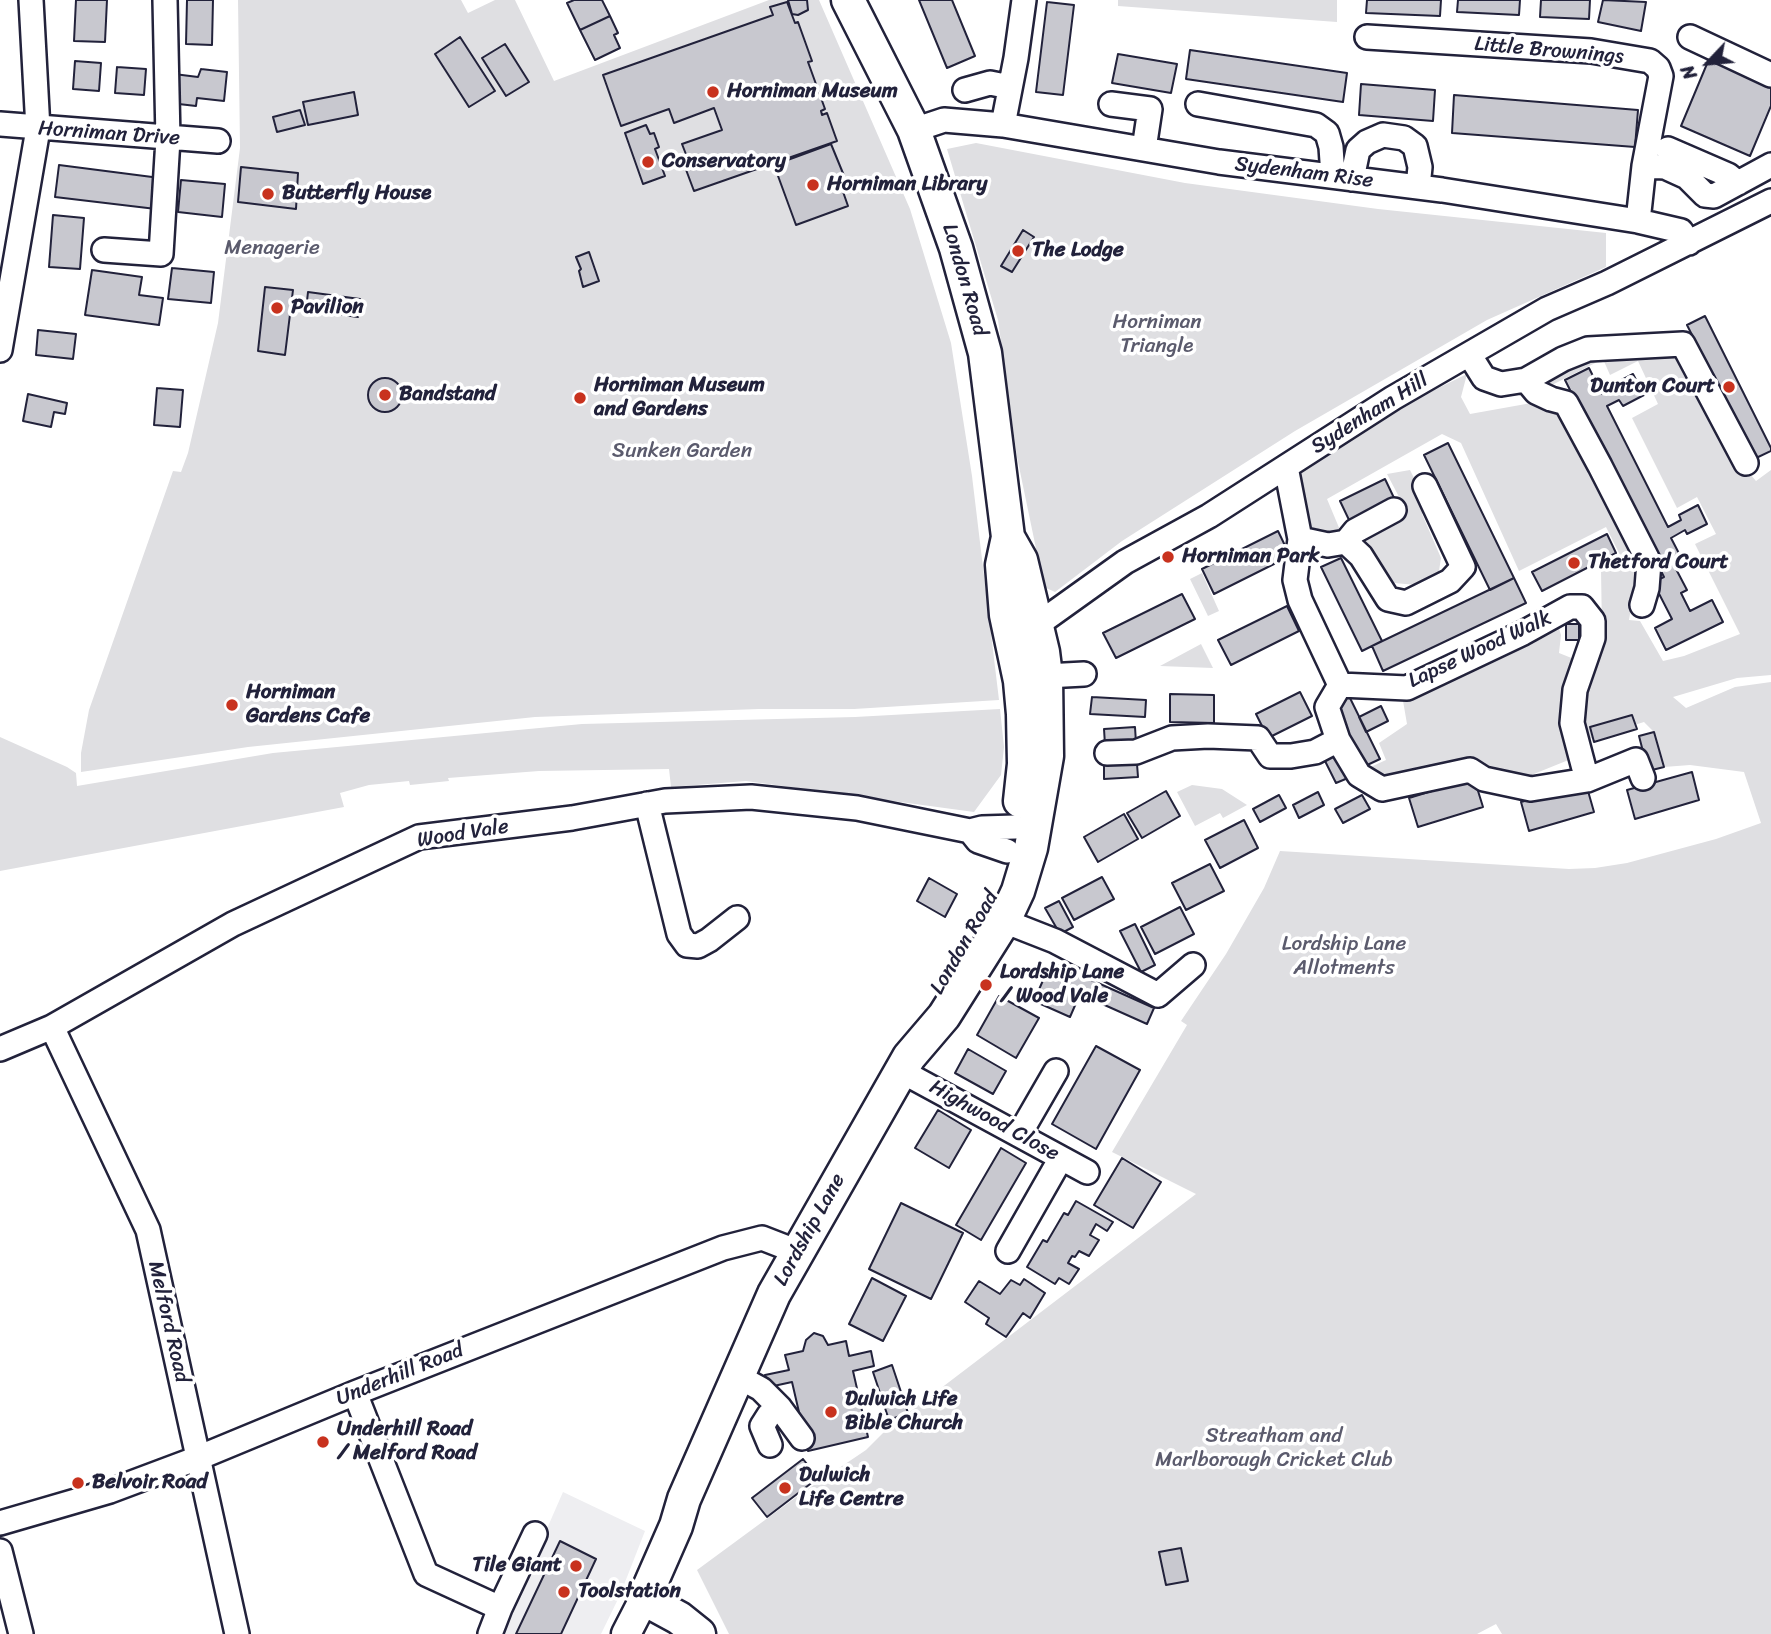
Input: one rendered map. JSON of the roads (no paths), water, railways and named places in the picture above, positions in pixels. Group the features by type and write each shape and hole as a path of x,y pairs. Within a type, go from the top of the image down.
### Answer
{"highway":[{"name":"London Road","path":"848,0 914,130 952,237 985,353 1008,537 1002,565 1006,615 1033,678 1047,756 1000,882 928,1010 905,1064"},
{"name":"London Road","path":"1008,537 1021,560 1037,625 1033,678"},
{"name":"Lordship Lane","path":"644,1599 670,1542 684,1499 775,1294 905,1064 944,1016 1004,921 1018,891 1017,842"},
{"path":"644,1599 679,1618 699,1634"}],"main road":[{"name":"Lordship Lane","path":"626,1634 644,1599"}],"street":[{"path":"0,350 38,129 31,0"},
{"path":"104,250 161,254 168,139 165,0"},
{"path":"1003,125 1024,0"},
{"name":"Little Brownings","path":"1367,37 1591,51 1650,61 1658,68 1661,76 1644,166 1638,221"},
{"path":"1690,37 1771,75"},
{"path":"965,90 990,83 1010,87"},
{"path":"1111,104 1150,109 1144,149"},
{"path":"1198,104 1316,125 1327,133 1343,178"},
{"name":"Sydenham Rise","path":"914,130 944,120 1003,125 1144,149 1638,221 1681,231 1689,243"},
{"name":"Horniman Drive","path":"0,124 218,141"},
{"path":"1343,178 1358,150 1367,142 1383,135 1404,138 1415,146 1420,167 1418,187"},
{"path":"1668,149 1728,175 1738,183"},
{"path":"1644,166 1665,167 1687,177 1705,195 1714,195 1771,165"},
{"name":"Sydenham Hill","path":"1037,625 1125,562 1209,516 1393,398 1546,309 1607,283 1771,201"},
{"path":"1469,354 1484,378 1501,383 1527,380 1563,359 1588,349 1684,344 1746,463"},
{"path":"1527,380 1536,392 1566,403 1649,562 1642,605"},
{"path":"1286,467 1300,539 1295,580 1300,600 1340,685 1327,707 1338,740 1359,775 1382,789 1470,770 1484,779 1531,789 1587,780 1636,760 1643,778"},
{"path":"1346,542 1361,556 1388,599 1406,603 1450,581 1463,567 1424,486"},
{"path":"1300,539 1328,545 1346,542 1355,531 1394,510"},
{"name":"Lapse Wood Walk","path":"1340,685 1406,688 1523,633 1570,607 1582,607 1593,621 1592,638 1576,690 1572,723 1587,780"},
{"path":"1033,678 1084,674"},
{"path":"1107,753 1136,752 1172,738 1208,736 1258,738 1270,756 1291,756 1315,752 1338,740"},
{"name":"Wood Vale","path":"0,1049 52,1027 233,924 419,837 572,818 665,801 751,797 857,808 970,831 978,841 1017,842"},
{"path":"647,804 679,934 687,945 698,946 737,918"},
{"path":"1004,921 1055,941 1158,995 1193,965"},
{"name":"Melford Road","path":"52,1027 148,1230 237,1634"},
{"name":"Highwood Close","path":"905,1064 1019,1135 1087,1172"},
{"path":"1019,1135 1056,1071"},
{"path":"1008,1251 1061,1158"},
{"name":"Underhill Road","path":"0,1523 110,1491 198,1458 355,1392 723,1248 761,1238 798,1252"},
{"path":"737,1376 761,1389 780,1408 802,1438"},
{"path":"355,1392 426,1574 500,1608"},
{"path":"770,1446 762,1426 769,1415 780,1408"},
{"path":"490,1634 535,1534"},
{"path":"0,1551 21,1634"}],"place":[{"name":"Horniman Museum","path":"713,92"},
{"name":"Conservatory","path":"648,162"},
{"name":"Horniman Library","path":"813,185"},
{"name":"Butterfly House","path":"268,194"},
{"name":"The Lodge","path":"1018,251"},
{"name":"Pavilion","path":"277,308"},
{"name":"Dunton Court","path":"1729,387"},
{"name":"Bandstand","path":"385,395"},
{"name":"Horniman Museum and Gardens","path":"580,398"},
{"name":"Horniman Park","path":"1168,557"},
{"name":"Thetford Court","path":"1574,563"},
{"name":"Horniman Gardens Cafe","path":"232,705"},
{"name":"Lordship Lane / Wood Vale","path":"986,985"},
{"name":"Dulwich Life Bible Church","path":"831,1412"},
{"name":"Underhill Road / Melford Road","path":"323,1442"},
{"name":"Belvoir Road","path":"78,1483"},
{"name":"Dulwich Life Centre","path":"785,1488"},
{"name":"Tile Giant","path":"576,1566"},
{"name":"Toolstation","path":"564,1592"}],"park label":[{"name":"Menagerie","path":"272,249"},
{"name":"Horniman Triangle","path":"1157,335"},
{"name":"Sunken Garden","path":"682,452"},
{"name":"Lordship Lane Allotments","path":"1344,957"},
{"name":"Streatham and Marlborough Cricket Club","path":"1274,1449"}]}
